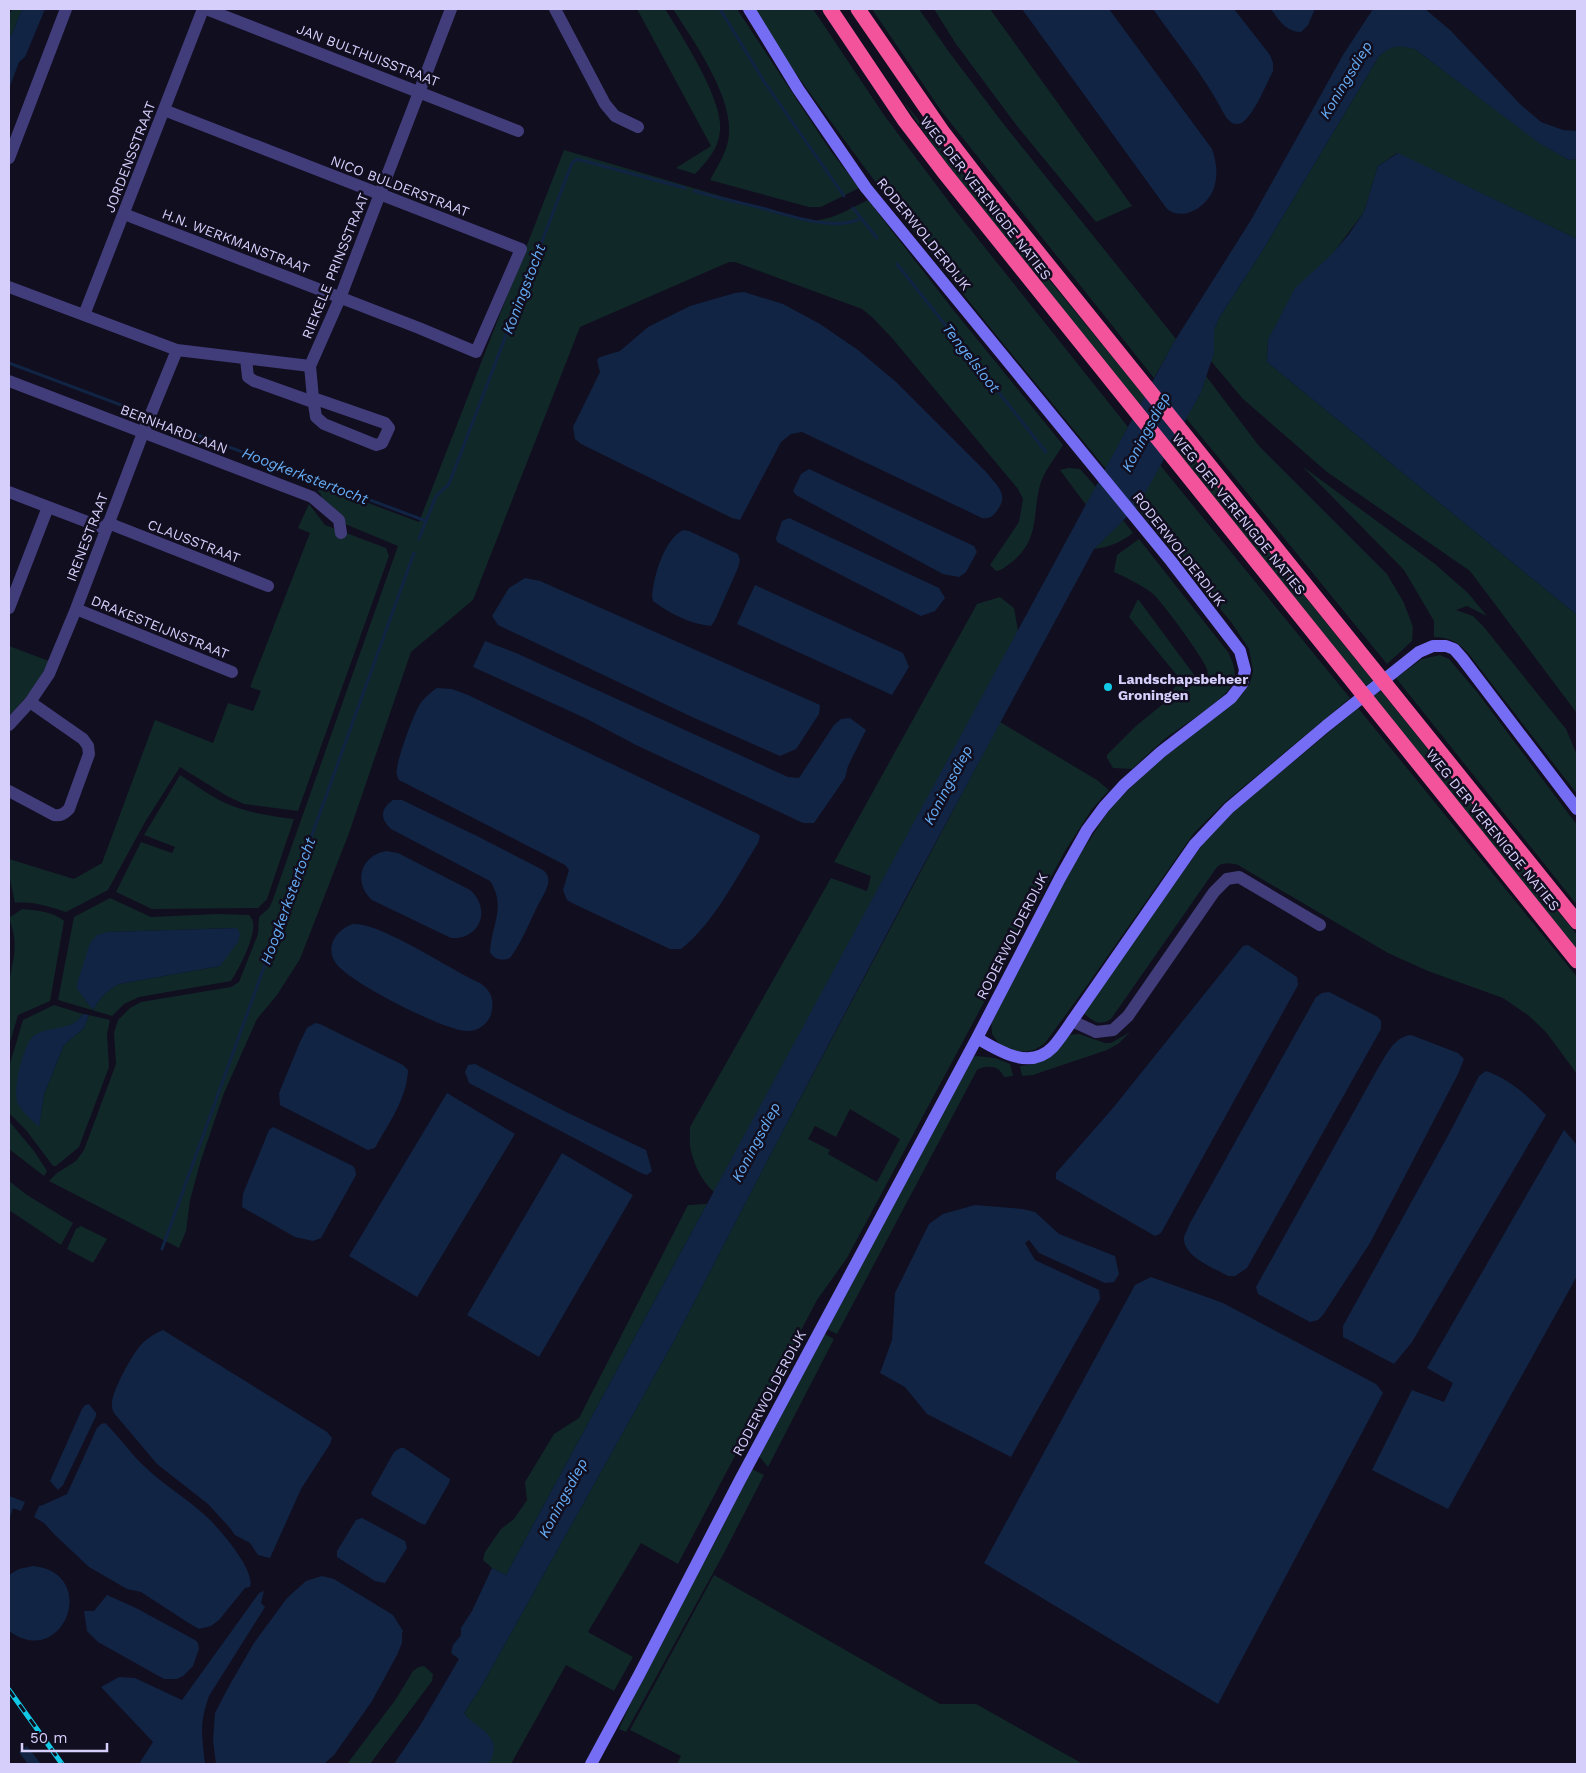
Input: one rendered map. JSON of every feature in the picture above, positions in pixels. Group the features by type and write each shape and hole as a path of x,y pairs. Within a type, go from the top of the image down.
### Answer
{"highway":[{"name":"WEG DER VERENIGDE NATIES","path":"830,9 916,135 1577,961"},
{"name":"WEG DER VERENIGDE NATIES","path":"858,9 942,131 1143,384 1577,922"}],"street":[{"path":"9,158 66,9"},
{"name":"JAN BULTHUISSTRAAT","path":"205,9 518,130"},
{"name":"JORDENSSTRAAT","path":"84,315 205,9"},
{"name":"RIEKELE PRINSSTRAAT","path":"310,366 340,298 451,9"},
{"path":"555,9 605,104 615,116 638,127"},
{"name":"RODERWOLDERDIJK","path":"591,1764 740,1480 1087,830 1098,814 1124,785 1161,752 1231,698 1242,684 1245,670 1240,652 1171,562 866,188 798,89 748,9"},
{"name":"NICO BULDERSTRAAT","path":"164,110 521,249 476,352"},
{"name":"H.N. WERKMANSTRAAT","path":"124,214 419,328 476,352"},
{"path":"9,287 177,350 310,366 313,400 316,417 324,424 376,445 382,443 389,428 385,423 313,400 254,382 248,377 246,359"},
{"name":"IRENESTRAAT","path":"9,725 30,702 49,674 177,350"},
{"name":"BERNHARDLAAN","path":"9,381 312,497 339,520 340,533"},
{"name":"CLAUSSTRAAT","path":"9,492 268,586"},
{"path":"9,608 48,507"},
{"name":"DRAKESTEIJNSTRAAT","path":"76,609 232,672"},
{"path":"977,1038 1014,1057 1037,1057 1052,1048 1195,844 1229,808 1326,726 1406,662 1427,648 1446,646 1454,649 1577,809"},
{"path":"9,791 54,815 60,816 69,809 89,754 88,746 83,739 30,702"},
{"path":"1072,1022 1096,1032 1113,1030 1128,1016 1214,892 1228,879 1239,877 1320,926"}],"green space":[{"path":"12,9 22,9 12,34 9,36 9,16"},
{"path":"637,9 665,9 700,69 715,103 719,118 719,138 711,155 695,174 676,168 711,146"},
{"path":"673,9 737,9 830,150 859,188 821,207 809,207 710,180 727,146 729,134 728,119 718,85 710,68"},
{"path":"754,9 813,9 884,115 955,210 1128,427 1106,469 982,318 891,203 806,88"},
{"path":"872,9 919,9 1002,122 1176,339 1154,378 942,112"},
{"path":"934,9 990,9 1132,206 1096,222 1017,126 956,44"},
{"path":"1401,45 1415,49 1540,143 1569,160 1577,159 1577,239 1397,153 1378,166 1364,212 1268,340 1267,362 1577,615 1576,712 1470,571 1327,472 1243,399 1211,361 1214,353 1214,330 1219,318 1261,253 1379,56 1389,48"},
{"path":"903,101 1145,397 1139,406 937,151"},
{"path":"564,150 806,221 822,220 868,200 955,312 1063,445 1047,469 1040,485 1034,526 1027,545 1012,562 1003,569 996,571 990,565 1019,522 1023,499 1018,489 892,338 862,309 735,262 729,262 580,327 473,600 411,652 349,833 300,959 277,995 257,1019 224,1093 201,1160 190,1200 186,1231 179,1248 49,1181 57,1173 76,1161 84,1150 116,1064 114,1033 118,1020 130,1008 141,1002 231,987 239,982 258,934 259,917 269,908 272,902 398,546 345,524 330,515 318,492 320,485 419,522"},
{"path":"1206,376 1259,446 1387,574 1404,603 1413,627 1412,641 1387,664 1186,418 1201,392"},
{"path":"1176,436 1373,681 1365,686 1171,445"},
{"path":"1160,465 1350,698 1225,802 1194,833 1045,1043 1029,1051 1002,1048 992,1034 991,1018 1073,865 1105,816 1115,803 1156,763 1241,696 1250,683 1253,671 1249,649 1231,622 1136,507"},
{"path":"1302,466 1435,564 1468,593 1487,616 1467,606 1456,610 1473,616 1483,626 1566,729 1577,755 1577,794 1468,653 1453,641 1434,637 1434,621 1404,570"},
{"path":"1069,468 1080,469 1096,487 1086,505 1060,470"},
{"path":"309,504 325,525 386,548 389,556 298,811 244,804 227,796 180,767 145,822 108,890 66,912 47,906 15,903 9,874 9,859 74,879 102,863 155,720 213,743 228,703 253,711 261,691 250,687 310,533 298,528"},
{"path":"1123,520 1133,533 1115,544 1094,549"},
{"path":"1139,539 1228,652 1235,676 1232,685 1221,698 1166,738 1132,769 1113,768 1107,755 1136,726 1163,704 1180,679 1129,617 1138,599 1203,687 1208,672 1173,617 1157,598 1143,587 1114,572 1117,555"},
{"path":"1000,597 1014,608 1018,631 714,1192 703,1179 694,1162 690,1145 690,1127 831,878 867,891 871,876 834,862 977,604"},
{"path":"9,646 49,661 31,690 9,716"},
{"path":"1440,655 1449,659 1477,692 1577,825 1577,905 1396,678 1422,659"},
{"path":"1381,691 1577,935 1577,950 1373,696"},
{"path":"1358,708 1577,977 1577,1074 1546,1032 1528,1015 1503,998 1428,971 1388,953 1238,865 1232,864 1219,865 1217,867 1111,1019 1099,1023 1083,1013 1205,841 1233,812"},
{"path":"1000,722 1097,780 1109,790 1092,809 1065,851 847,1258 817,1300 678,1564 641,1543 588,1632 633,1657 614,1691 566,1665 511,1764 486,1764 489,1762 492,1740 464,1713 481,1687 675,1339 777,1142","holes":["850,1109 900,1139 877,1182 828,1154 830,1150 808,1139 815,1126 836,1137"]},
{"path":"180,775 214,797 237,808 294,819 267,899 258,908 152,909 116,892 141,842 172,853 175,847 144,835"},
{"path":"110,898 151,917 218,914 249,915 253,921 253,928 246,952 231,981 139,997 124,1004 112,1016 58,1000 74,917","holes":["236,928 220,966 119,984 104,995 93,1010 77,988 77,984 107,932"]},
{"path":"22,909 50,914 64,921 50,1001 18,1015 9,1046 8,994 15,945 9,918"},
{"path":"54,1005 83,1014 75,1023 44,1031 18,1103 39,1126 44,1094 64,1045 84,1028 89,1015 110,1020 107,1034 109,1067 79,1147 56,1166 53,1166 26,1130 9,1113 9,1067 23,1020"},
{"path":"1130,1032 1118,1044 1107,1050 1033,1075 1022,1076 1020,1066 1039,1062 1068,1035 1079,1034 1105,1043 1111,1043"},
{"path":"976,1056 995,1058 1010,1064 1013,1076 1004,1077 999,1070 992,1067 977,1070 837,1334 825,1328 968,1058"},
{"path":"9,1121 34,1151 47,1171 44,1176 9,1149"},
{"path":"9,1181 27,1195 73,1223 61,1245 9,1210"},
{"path":"707,1204 506,1575 492,1568 483,1560 485,1552 501,1529 514,1519 527,1500 525,1482 554,1434 579,1418 688,1205"},
{"path":"81,1226 107,1239 93,1263 67,1249 76,1229"},
{"path":"823,1333 834,1339 768,1467 759,1456"},
{"path":"752,1469 764,1475 724,1553 626,1732 619,1729 651,1658 713,1546"},
{"path":"714,1575 940,1704 976,1704 1083,1764 677,1764 681,1756 630,1730"},
{"path":"424,1666 433,1674 432,1681 370,1764 347,1764 396,1699 413,1671"}],"water":[{"path":"22,9 45,9 25,57 19,62 9,89 9,36 12,34"},
{"path":"1022,9 1109,9 1212,149 1215,158 1216,180 1213,191 1203,204 1189,213 1182,214 1174,213 1167,209"},
{"path":"1153,9 1234,9 1270,55 1273,63 1273,71 1263,92 1253,110 1243,122 1235,124 1226,117 1198,71"},
{"path":"1271,9 1315,9 1308,25 1301,32 1287,27"},
{"name":"Koningsdiep","path":"1373,9 1425,9 1450,30 1520,104 1541,122 1563,130 1577,131 1577,159 1569,160 1539,143 1415,49 1396,47 1379,56 1261,253 1219,318 1214,330 1214,353 1201,392 1138,506 1094,549 911,888 675,1339 481,1687 464,1713 489,1735 494,1747 490,1761 486,1764 394,1764 421,1724 459,1659 451,1653 453,1645 461,1635 461,1628 472,1611 492,1568 506,1575 1174,342 1251,220 1343,55"},
{"path":"1398,153 1577,239 1577,615 1267,362 1268,340 1295,288 1332,254 1349,234 1364,212 1378,166"},
{"path":"744,292 783,304 820,324 858,350 895,381 987,473 998,487 1001,491 1002,501 995,514 988,518 982,518 802,432 791,434 781,442 740,520 732,518 581,444 575,439 573,427 600,372 597,360 600,357 620,351 648,327 690,306"},
{"path":"809,469 974,546 977,552 966,572 959,577 943,574 796,495 793,491 801,474"},
{"path":"789,518 939,588 945,598 935,611 921,616 777,542 776,538 782,521"},
{"path":"683,530 738,554 740,560 711,626 695,623 680,617 653,601 653,588 661,559 670,542"},
{"path":"525,578 540,581 820,705 819,714 796,749 780,756 692,717 498,625 492,616 509,588"},
{"path":"755,585 903,653 909,667 892,695 737,624"},
{"path":"485,641 516,653 788,777 799,778 834,725 841,719 850,718 866,730 848,766 845,778 814,823 803,823 636,745 585,718 473,667"},
{"path":"437,688 452,689 468,695 758,834 760,836 758,843 733,885 714,913 693,938 681,949 670,949 572,903 567,900 563,890 569,870 565,865 399,780 397,773 398,762 417,709 428,695"},
{"path":"393,800 402,800 477,836 546,873 548,884 546,890 510,958 498,959 490,952 498,908 495,890 490,881 391,829 385,822 383,814 386,807"},
{"path":"386,851 398,853 470,890 477,898 480,906 480,922 476,929 461,937 451,938 372,900 363,886 362,871 370,858"},
{"path":"353,924 365,925 397,938 480,983 488,991 492,1001 491,1014 487,1022 480,1028 471,1031 454,1029 417,1014 357,981 335,962 331,950 334,939 338,934 347,926"},
{"path":"237,928 240,934 238,942 220,966 119,984 104,995 93,1010 77,989 90,943 97,935 107,932"},
{"path":"1248,945 1297,977 1298,985 1161,1233 1155,1236 1056,1179 1056,1173 1113,1108 1243,946"},
{"path":"1329,992 1378,1017 1381,1021 1381,1029 1247,1268 1235,1276 1228,1276 1193,1256 1185,1244 1184,1236 1316,997 1322,993"},
{"path":"83,1014 89,1015 84,1028 64,1045 44,1094 39,1127 22,1110 17,1098 16,1089 26,1047 35,1035 73,1024"},
{"path":"315,1023 403,1065 408,1070 401,1101 375,1148 368,1150 280,1105 279,1093 300,1042 307,1028"},
{"path":"1411,1035 1458,1053 1464,1059 1370,1243 1323,1315 1318,1320 1310,1322 1258,1294 1256,1287 1387,1053 1399,1039"},
{"path":"475,1064 566,1112 646,1150 652,1171 647,1175 641,1173 469,1083 465,1072 468,1065"},
{"path":"1486,1071 1519,1089 1546,1115 1412,1342 1394,1364 1343,1337 1343,1326 1479,1076"},
{"path":"447,1093 515,1134 417,1297 349,1256"},
{"path":"273,1127 353,1166 355,1169 356,1175 321,1238 313,1241 295,1237 242,1207 243,1194 269,1130"},
{"path":"1564,1130 1577,1145 1577,1276 1448,1509 1372,1470 1412,1390 1444,1402 1453,1383 1427,1368"},
{"path":"562,1153 633,1195 539,1357 467,1315"},
{"path":"975,1205 1023,1209 1035,1212 1059,1234 1115,1256 1119,1274 1114,1282 1105,1283 1039,1253 1029,1240 1025,1243 1035,1260 1099,1290 1100,1299 1011,1457 927,1414 905,1387 880,1373 892,1340 895,1293 929,1224 943,1214"},
{"path":"1151,1277 1223,1303 1376,1384 1383,1393 1218,1704 984,1563 1135,1285"},
{"path":"163,1330 327,1432 332,1438 301,1489 270,1558 258,1555 250,1543 235,1535 208,1504 157,1464 113,1411 112,1400 114,1393 132,1357 145,1341"},
{"path":"89,1404 96,1413 96,1416 63,1485 58,1490 50,1481 82,1409 85,1405"},
{"path":"105,1423 151,1473 213,1523 235,1550 248,1571 250,1587 245,1588 219,1620 211,1626 199,1629 141,1592 127,1589 89,1567 44,1523 34,1517 39,1506 67,1494 97,1428"},
{"path":"404,1448 450,1479 425,1525 373,1496 371,1493 394,1452"},
{"path":"9,1496 25,1502 21,1511 13,1508 9,1521"},
{"path":"362,1518 405,1541 407,1548 385,1583 375,1581 337,1557 337,1551 356,1520"},
{"path":"33,1566 54,1572 66,1585 70,1600 67,1616 58,1630 45,1639 28,1640 9,1631 9,1575 19,1569"},
{"path":"322,1576 334,1579 393,1615 403,1631 402,1643 397,1655 372,1701 334,1755 324,1764 216,1764 213,1741 215,1713 229,1686 254,1643 287,1598 306,1581"},
{"path":"264,1591 261,1603 265,1607 209,1696 203,1722 202,1737 205,1764 139,1764 153,1742 101,1687 119,1677 135,1678 182,1700 259,1593"},
{"path":"107,1595 136,1608 195,1640 198,1643 199,1649 193,1666 177,1679 164,1679 98,1642 87,1631 84,1611 94,1611"},
{"path":"27,1746 41,1764 28,1764 19,1752"}],"waterway":[{"name":"Tengelsloot","path":"720,9 765,83 844,196"},
{"name":"Koningstocht","path":"426,521 436,496 449,484 572,163 577,159 685,188"},
{"name":"Koningstocht","path":"694,191 810,221 838,224 861,218"},
{"name":"Tengelsloot","path":"853,208 877,238"},
{"name":"Tengelsloot","path":"897,264 1046,452"},
{"name":"Hoogkerkstertocht","path":"9,363 137,411"},
{"name":"Hoogkerkstertocht","path":"168,424 426,521 419,539"},
{"name":"Hoogkerkstertocht","path":"162,1249 414,553"}],"railway":[{"path":"9,1690 62,1764"}],"place":[{"name":"Landschapsbeheer Groningen","path":"1108,687"}]}
